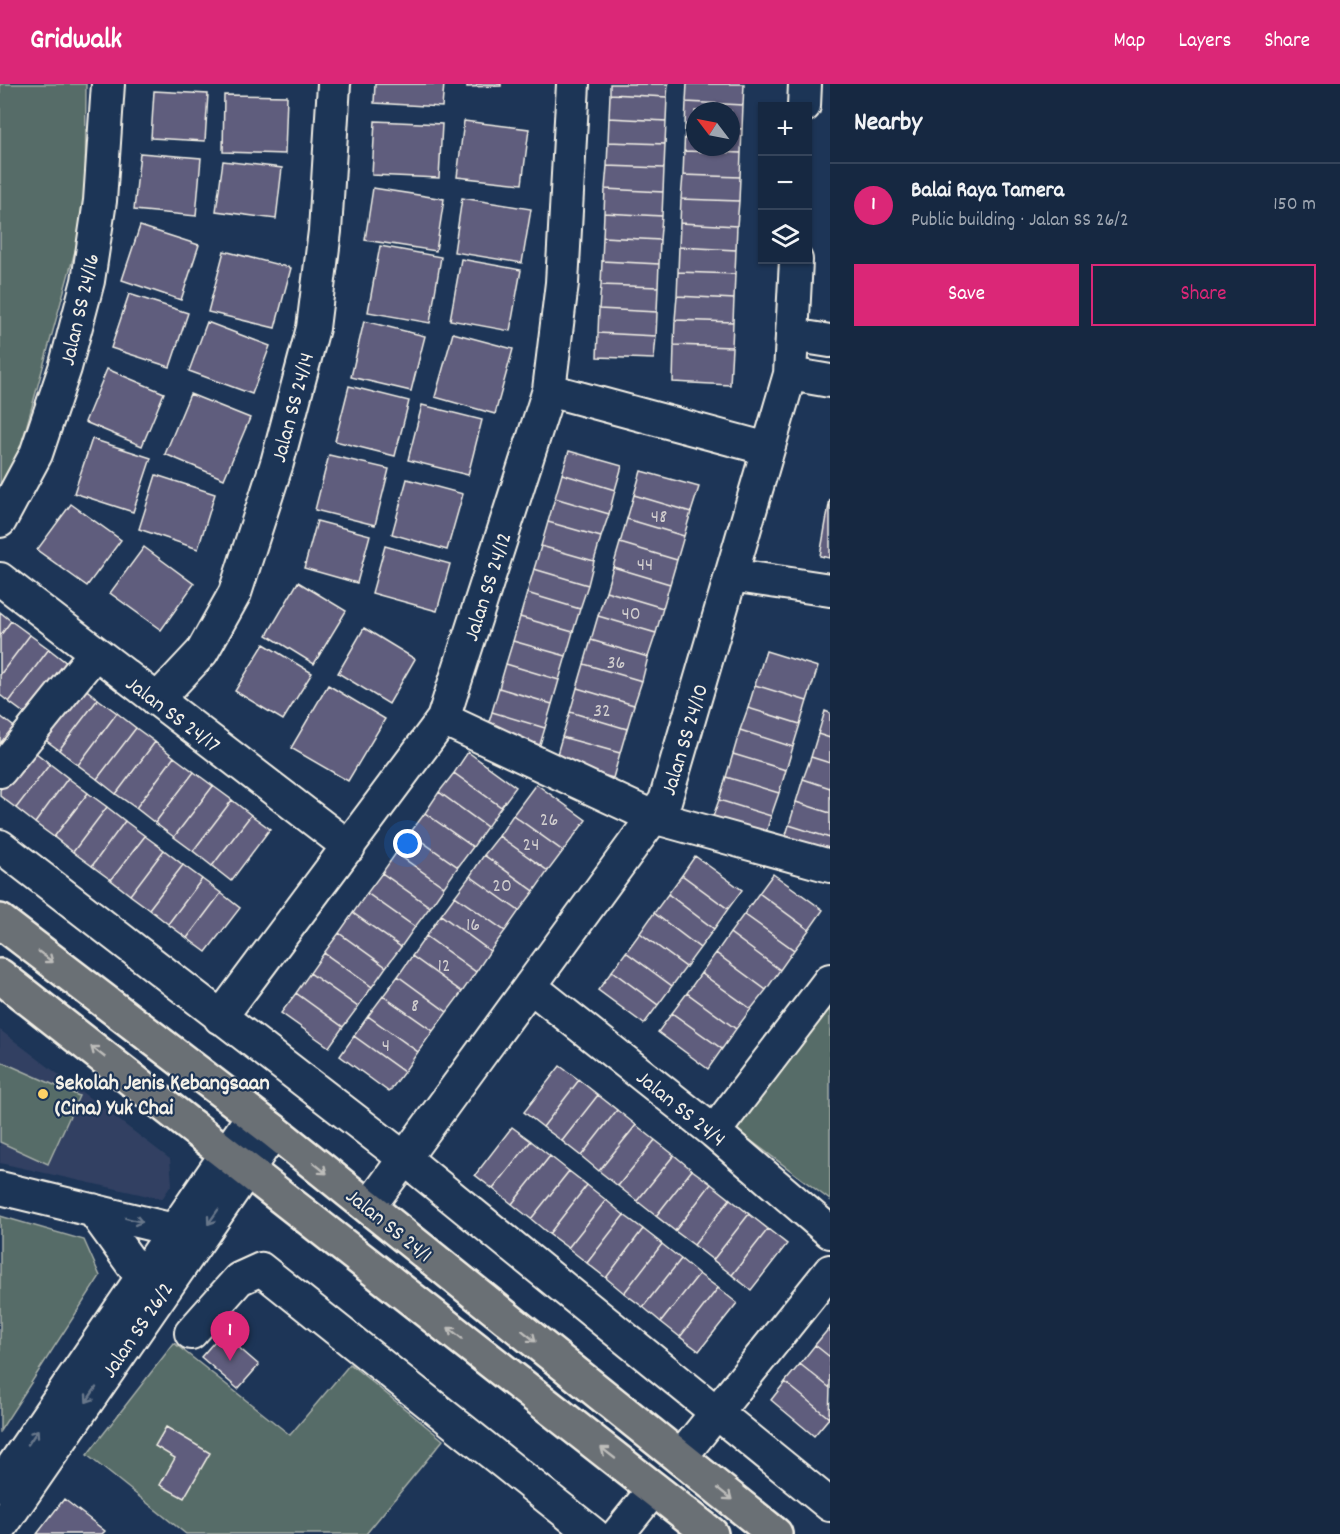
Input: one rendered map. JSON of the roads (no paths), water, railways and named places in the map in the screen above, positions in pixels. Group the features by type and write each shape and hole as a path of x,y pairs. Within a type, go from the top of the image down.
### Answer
{"main road":[{"name":"Jalan SS 24/1","path":"0,921 264,1123 775,1534"},
{"name":"Jalan SS 24/1","path":"0,976 711,1534"}],"street":[{"name":"Jalan SS 24/16","path":"0,521 36,454 65,368 88,281 100,201 108,84"},
{"name":"Jalan SS 24/14","path":"157,700 202,652 235,593 277,464 313,328 325,231 334,84"},
{"name":"Jalan SS 24/12","path":"220,1018 443,719 549,390 562,283 573,84"},
{"path":"804,102 805,84"},
{"name":"Jalan SS 24/10","path":"369,1207 665,801 790,374 796,264"},
{"path":"792,335 830,341"},
{"path":"790,374 830,381"},
{"path":"549,390 768,449"},
{"path":"731,575 830,590"},
{"name":"Jalan SS 24/17","path":"0,579 349,847"},
{"path":"0,771 95,652"},
{"path":"443,719 653,817 830,866"},
{"path":"0,846 404,1158 830,1505"},
{"path":"714,1132 830,980"},
{"name":"Jalan SS 24/4","path":"530,986 714,1132 830,1232"},
{"name":"Jalan SS 26/2","path":"0,1528 237,1161 264,1123"},
{"name":"Jalan SS 26/2","path":"0,1485 174,1230 237,1161"},
{"path":"0,1188 174,1230"},
{"path":"93,1210 142,1278"},
{"path":"191,1333 239,1279 261,1269 593,1534"},
{"path":"680,1458 830,1271"},
{"path":"618,1534 654,1489"}],"place":[{"name":"Sekolah Jenis Kebangsaan (Cina) Yuk Chai","path":"43,1094"},
{"name":"Balai Raya Tamera","path":"230,1361"}]}
